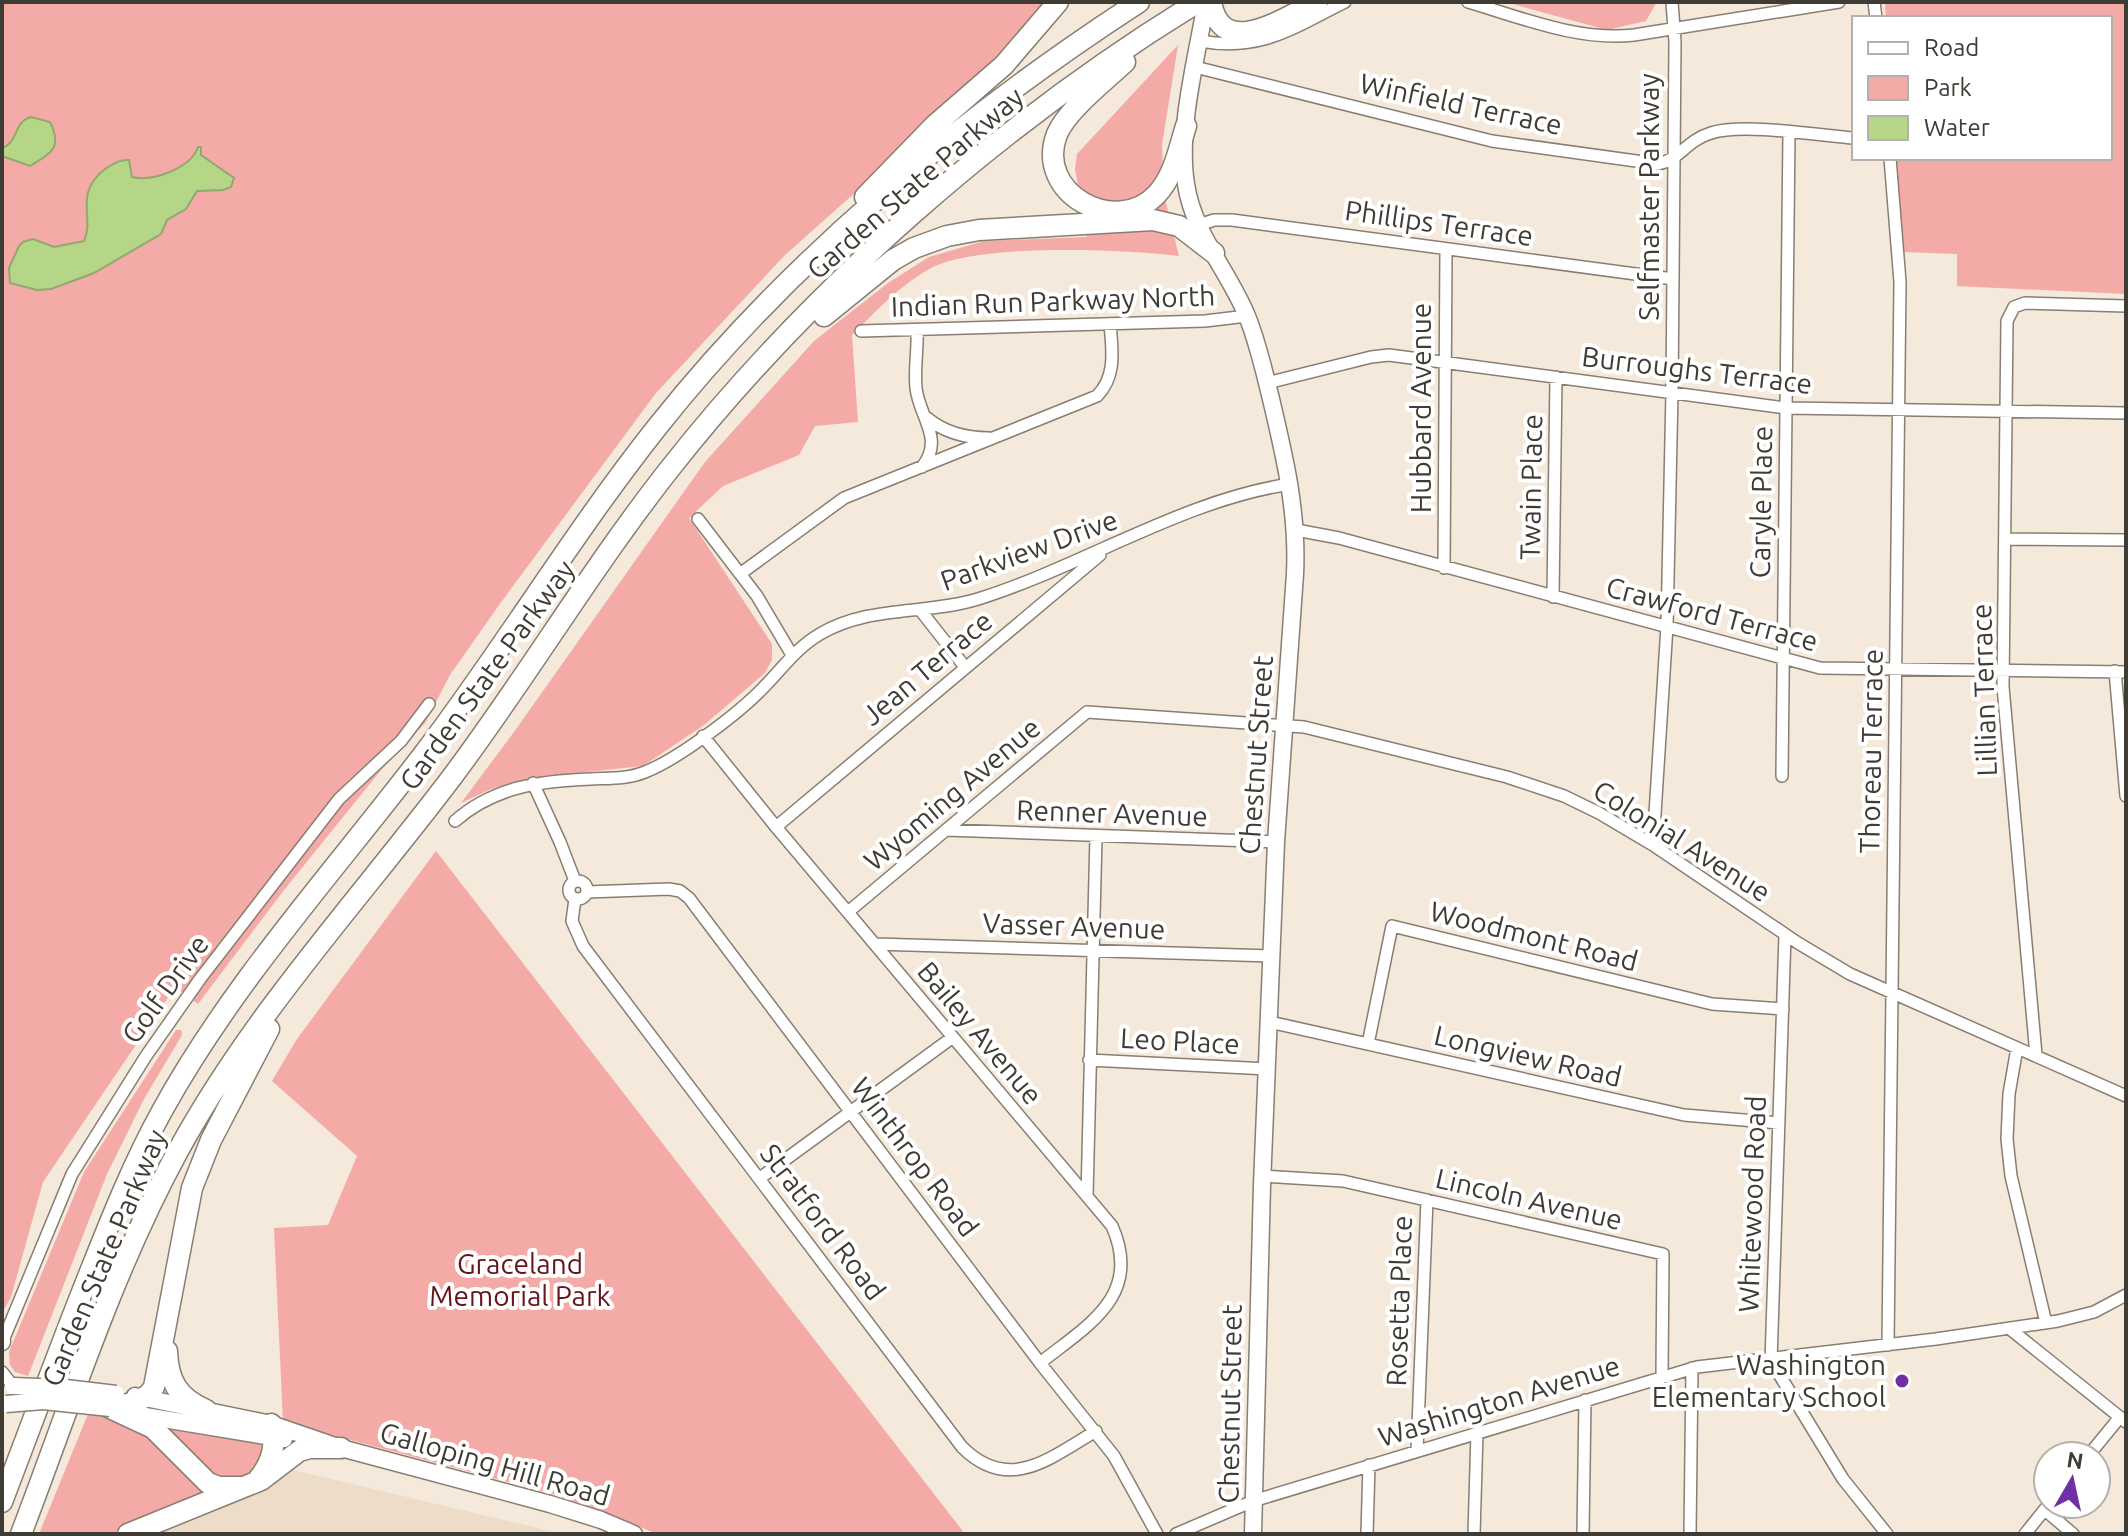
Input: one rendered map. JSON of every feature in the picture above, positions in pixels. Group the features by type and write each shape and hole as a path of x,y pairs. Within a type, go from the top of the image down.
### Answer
{"highway":[{"path":"754,317 905,154 1013,56 1058,2"},
{"name":"Garden State Parkway","path":"2,1502 122,1192 153,1127 194,1057 240,991 450,720 622,471 686,392 754,317 826,247 949,140 1032,76 1139,2"},
{"name":"Garden State Parkway","path":"21,1534 111,1298 168,1169 230,1066 313,953 481,737 658,483 735,391 855,269 967,168 1062,94 1198,2"},
{"path":"1209,2 1221,25 1229,31 1242,33 1264,28 1317,2"},
{"path":"1172,18 1064,122 1056,139 1055,168 1070,193 1089,207 1118,212 1165,212 1199,225"},
{"path":"1118,212 1143,205 1161,189 1172,168 1186,126"},
{"path":"735,391 886,266 914,248 947,236 979,230 1153,220 1179,226 1214,253"},
{"path":"113,1401 138,1403 156,1382 182,1230 199,1169 275,1017 313,953"},
{"path":"168,1322 167,1358 173,1383 184,1398 206,1410"},
{"path":"113,1401 153,1428 208,1483 219,1487 248,1486 267,1467 272,1431"},
{"path":"2,1486 23,1446"},
{"path":"128,1534 248,1486 299,1451 341,1448"}],"main road":[{"name":"Chestnut Street","path":"1209,2 1186,126 1183,151 1185,182 1199,225 1247,316 1291,484 1296,530 1276,842 1262,1176 1253,1534"},
{"name":"Galloping Hill Road","path":"8,1386 113,1401 132,1414 272,1431"},
{"path":"8,1386 43,1401"},
{"name":"Galloping Hill Road","path":"146,1397 206,1410 272,1431 550,1504 634,1534"},
{"name":"Galloping Hill Road","path":"4,1404 113,1401"}],"street":[{"path":"1200,41 1235,45 1258,42 1345,2"},
{"path":"1468,2 1588,36 1616,37 1839,2"},
{"name":"Selfmaster Parkway","path":"1653,845 1667,626 1673,279 1672,2"},
{"name":"Winfield Terrace","path":"1195,67 1492,141 1658,164 1673,159"},
{"path":"1673,159 1688,143 1722,130 1852,138"},
{"name":"Caryle Place","path":"1782,776 1789,133"},
{"name":"Thoreau Terrace","path":"1888,1345 1900,282 1890,160"},
{"name":"Phillips Terrace","path":"1199,225 1214,220 1232,220 1673,279"},
{"name":"Hubbard Avenue","path":"1444,568 1446,249"},
{"name":"Lillian Terrace","path":"2036,1055 2003,671 2007,321 2014,307 2025,303 2126,306"},
{"name":"Indian Run Parkway North","path":"861,331 1205,321 1247,316"},
{"path":"740,574 836,502 1086,402 1101,392 1111,370 1110,324"},
{"path":"917,330 916,387 932,435 932,448 921,467"},
{"name":"Burroughs Terrace","path":"1267,383 1376,356 1396,356 1786,408 2126,413"},
{"name":"Twain Place","path":"1553,597 1556,377"},
{"path":"927,417 943,429 958,434 999,437"},
{"name":"Parkview Drive","path":"455,821 483,801 533,783 634,776 658,766 757,695 792,655 816,636 848,621 881,613 955,606 987,596 1227,498 1291,484"},
{"path":"698,519 757,596 792,655"},
{"name":"Crawford Terrace","path":"1296,530 1315,532 1824,669 2121,672"},
{"path":"2005,539 2126,540"},
{"name":"Jean Terrace","path":"776,827 1110,547"},
{"path":"921,611 965,667"},
{"path":"2121,672 2126,796"},
{"name":"Golf Drive","path":"2,1342 72,1174 146,1056 200,979 339,799 401,741 429,704"},
{"name":"Colonial Avenue","path":"1087,712 1317,730 1507,777 1564,796 1653,845 1785,935 1850,974 2126,1096"},
{"name":"Wyoming Avenue","path":"848,912 1087,712"},
{"name":"Bailey Avenue","path":"703,736 1107,1220 1118,1240 1122,1262 1118,1285 1104,1312 1040,1363"},
{"path":"533,783 575,881"},
{"name":"Renner Avenue","path":"946,830 1276,842"},
{"path":"1087,1196 1096,836"},
{"path":"575,881 584,883 587,892 583,898 575,899 569,889 575,881"},
{"name":"Winthrop Road","path":"587,892 669,889 684,894 1040,1363 1096,1431 1114,1456 1157,1534"},
{"name":"Stratford Road","path":"575,899 572,921 583,946 962,1447 976,1460 1001,1470 1027,1468 1096,1431"},
{"name":"Woodmont Road","path":"1368,1044 1392,926 1712,1004 1783,1009"},
{"name":"Whitewood Road","path":"1771,1358 1785,935"},
{"name":"Vasser Avenue","path":"875,944 1272,956"},
{"name":"Longview Road","path":"1270,1022 1684,1115 1779,1123"},
{"path":"760,1178 953,1037"},
{"path":"2017,1048 2009,1094 2007,1139 2011,1176 2046,1323"},
{"name":"Leo Place","path":"1089,1060 1268,1069"},
{"name":"Lincoln Avenue","path":"1262,1176 1343,1181 1663,1254 1662,1376"},
{"name":"Rosetta Place","path":"1417,1451 1427,1200"},
{"name":"Washington Avenue","path":"1176,1534 1253,1501 1692,1368 2046,1323 2094,1312 2126,1295"},
{"path":"2010,1329 2123,1419 2103,1440"},
{"path":"1771,1358 1843,1479 1887,1534"},
{"path":"1690,1534 1692,1368"},
{"path":"2,1372 8,1386"},
{"path":"1583,1534 1585,1400"},
{"path":"1474,1534 1477,1433"},
{"path":"1367,1534 1369,1465"}],"shaded area":[{"path":"289,1469 563,1534 153,1534"}],"green space":[{"path":"2,2 1047,2 1034,22 886,165 784,256 656,393 450,675 425,723 381,770 284,890 198,1004 175,987 43,1182 11,1297 2,1313"},
{"path":"1505,2 1655,2 1655,5 1646,21 1607,30"},
{"path":"1885,2 2126,2 2126,294 1957,286 1957,254 1903,252 1896,160 2112,160 2112,16 1886,16"},
{"path":"1178,45 1162,145 1164,195 1179,256 1124,251 1016,251 953,260 931,268 909,282 852,335 858,422 815,426 799,455 723,486 689,518 772,644 772,660 765,673 704,725 643,766 530,778 491,789 461,803 705,462 814,341 888,283 929,257 984,241 1087,237 1075,169 1077,154"},
{"name":"Graceland Memorial Park","path":"436,851 965,1534 657,1534 553,1494 283,1422 274,1228 328,1225 357,1156 272,1081 297,1039"},
{"path":"176,1030 181,1030 182,1035 144,1099 107,1174 28,1376 15,1372 10,1365 9,1352 84,1172"},
{"path":"88,1414 125,1419 146,1429 210,1493 110,1534 39,1534"},
{"path":"168,1427 265,1442 251,1473 239,1480 219,1483 164,1430"}],"water":[{"path":"31,117 50,122 55,144 49,153 30,166 2,156 2,148 11,141 21,123"},
{"path":"201,147 201,155 234,178 231,187 197,191 186,209 167,220 161,234 94,273 51,289 37,290 10,283 9,268 23,242 33,239 54,247 84,241 87,196 95,178 105,169 129,160 132,177 160,175 180,167"}],"place":[{"name":"Washington Elementary School","path":"1902,1381"}]}
